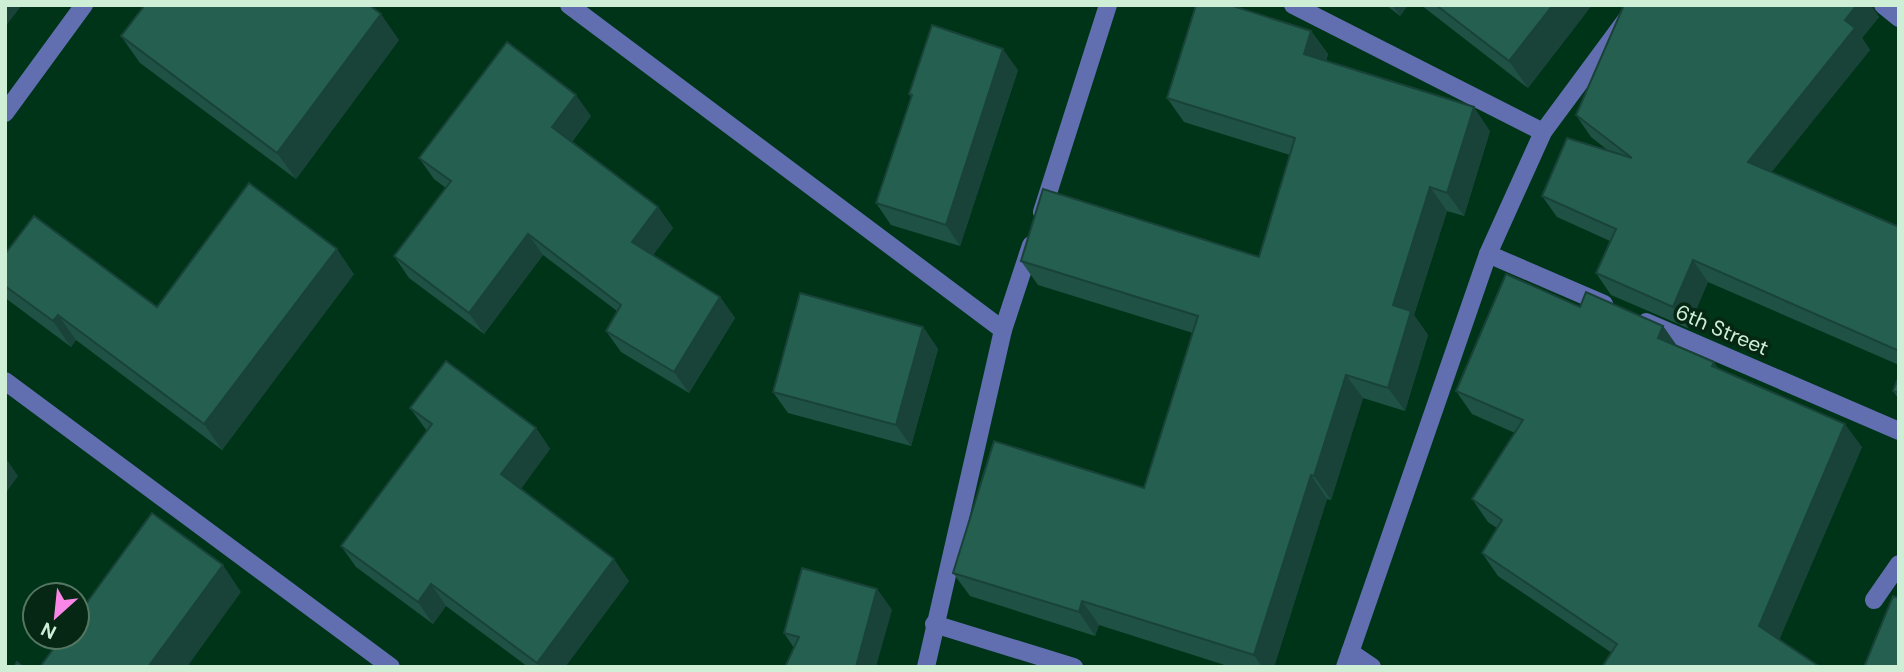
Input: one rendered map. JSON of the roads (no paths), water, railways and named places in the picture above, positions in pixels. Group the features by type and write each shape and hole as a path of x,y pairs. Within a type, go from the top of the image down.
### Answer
{"street":[{"path":"5,113 84,5"},
{"path":"569,5 1003,330"},
{"path":"926,667 1003,330 1108,5"},
{"path":"1293,5 1543,132"},
{"path":"1372,667 1348,660 1488,254 1543,132 1637,5"},
{"path":"1883,5 1899,18"},
{"name":"6th Street","path":"1488,254 1899,431"},
{"path":"5,381 391,667"},
{"path":"1874,600 1899,564"},
{"path":"934,624 1074,667"}]}
